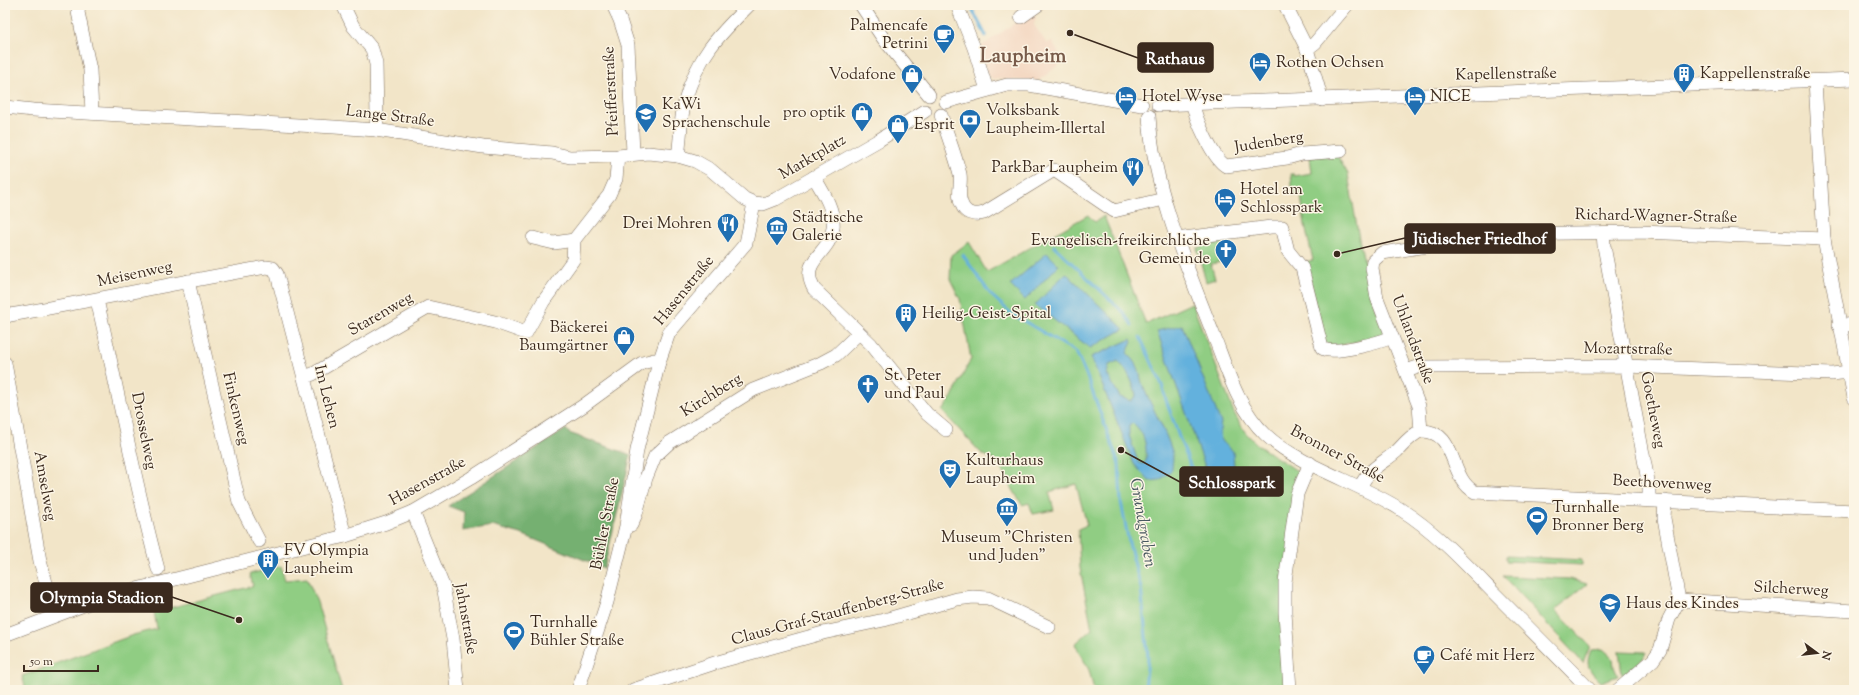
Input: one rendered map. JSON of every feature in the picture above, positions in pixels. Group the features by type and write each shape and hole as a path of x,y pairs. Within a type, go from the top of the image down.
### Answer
{"street":[{"path":"79,5 78,12 90,70 92,113"},
{"path":"343,5 352,26 372,49 376,64 376,130"},
{"name":"Pfeifferstraße","path":"613,5 620,20 628,45 632,153"},
{"path":"678,156 685,102 698,65 721,33 750,5"},
{"path":"861,5 883,38 929,95"},
{"path":"1021,17 1038,5"},
{"path":"1285,5 1307,49 1322,100"},
{"path":"1307,49 1315,43 1347,5"},
{"path":"959,6 987,90"},
{"name":"Kapellenstraße","path":"1145,110 1145,100 1150,99 1155,100 1158,105 1194,104 1322,100 1443,93 1603,89 1854,79"},
{"path":"1815,81 1824,239 1839,326 1854,398"},
{"path":"946,102 987,90 1008,85 1016,85 1054,90 1145,110"},
{"path":"938,94 944,98 946,102 945,109 941,115 930,116 925,111 923,103 929,95 938,94"},
{"name":"Judenberg","path":"1194,104 1194,111 1201,127 1220,161 1226,166 1287,158 1302,154 1341,151"},
{"name":"Lange Straße","path":"5,107 376,130 489,148 570,157 618,156 648,152 678,156 696,161 711,170 745,199 754,203"},
{"name":"Bronner Straße","path":"1145,110 1164,199 1199,299 1242,404 1266,435 1289,451 1310,464 1360,487 1400,509 1434,533 1590,690"},
{"name":"Marktplatz","path":"754,203 763,204 776,200 879,140 925,111"},
{"path":"941,115 960,173 958,192 961,202 967,211 973,214 984,213 1054,170 1114,211 1164,199"},
{"path":"533,238 554,242 574,240 609,195 616,179 618,156"},
{"path":"814,177 826,197 832,217 833,229 830,239 811,265 809,280 814,289 871,344 928,414 946,430"},
{"name":"Hasenstraße","path":"5,635 105,597 345,536 386,523 413,512 471,478 583,406 642,363 654,360 659,362 669,333 743,247 749,236 754,203"},
{"path":"1179,241 1184,238 1271,227 1282,228 1288,251 1302,268 1322,348 1324,350 1333,351 1382,341 1392,337"},
{"name":"Richard-Wagner-Straße","path":"1373,261 1382,253 1506,234 1640,232 1824,239"},
{"name":"Goetheweg","path":"1603,233 1604,246 1649,486 1649,500"},
{"name":"Starenweg","path":"304,377 313,374 428,307 495,322 526,333 543,302 573,260 574,240"},
{"name":"Uhlandstraße","path":"1373,261 1372,274 1377,298 1419,406 1421,431"},
{"name":"Meisenweg","path":"5,317 10,314 97,300 188,281 266,267 273,268"},
{"name":"Im Lehen","path":"273,268 277,274 345,536"},
{"name":"Finkenweg","path":"188,281 238,502 259,541"},
{"name":"Drosselweg","path":"97,300 115,374 141,506 158,569"},
{"path":"1839,326 1854,324"},
{"name":"Kirchberg","path":"626,526 631,525 636,514 646,478 655,456 669,443 753,390 821,363 836,355 859,333"},
{"name":"Amselweg","path":"5,362 40,561 55,615"},
{"name":"Bühler Straße","path":"578,690 607,602 626,526 637,450 659,362"},
{"name":"Mozartstraße","path":"1406,371 1418,367 1626,366 1832,374 1849,372"},
{"path":"1360,487 1370,470 1396,452 1414,434 1421,431"},
{"name":"Beethovenweg","path":"1421,431 1432,432 1441,437 1462,480 1468,488 1475,492 1854,512"},
{"path":"1290,690 1284,612 1285,582 1296,494 1310,464"},
{"path":"1625,688 1653,660 1660,650 1669,619 1679,600 1664,518 1665,501"},
{"name":"Jahnstraße","path":"413,512 442,586 453,639 458,690"},
{"name":"Claus-Graf-Stauffenberg-Straße","path":"633,690 718,662 823,633 884,620 958,598 973,596 988,598 1049,627"},
{"name":"Silcherweg","path":"1679,600 1854,611"}],"shaded area":[{"path":"1032,11 1036,18 1034,25 1047,44 1051,41 1064,60 1039,81 993,79 988,75 979,48"}],"green space":[{"path":"1337,155 1348,174 1359,239 1372,298 1385,331 1384,335 1333,347 1323,343 1306,262 1313,260 1305,226 1301,195 1293,195 1291,174 1294,174 1294,176 1312,173 1310,157"},
{"path":"1088,215 1095,222 1104,216 1146,324 1192,303 1234,413 1245,432 1259,446 1302,474 1294,493 1288,690 1094,690 1089,670 1075,644 1092,629 1080,568 1078,529 1087,525 1076,484 1049,492 1054,510 1033,514 1029,503 1022,505 997,462 981,453 942,411 952,397 971,359 960,299 950,279 951,255 969,242 987,272"},
{"path":"1222,239 1226,261 1211,264 1215,279 1206,282 1197,248 1202,247 1201,242"},
{"path":"566,429 569,433 631,455 604,568 521,534 492,526 463,531 464,512 448,506"},
{"path":"1506,556 1582,560 1582,565 1506,561"},
{"path":"281,566 285,580 307,578 317,602 342,690 26,690 22,676 133,635 157,629 154,612 253,586 250,574"},
{"path":"1503,576 1570,579 1587,584 1555,610 1590,646 1583,663"},
{"path":"1603,649 1613,658 1614,667 1618,676 1601,682 1589,668 1588,660 1591,650"},
{"path":"1619,651 1646,652 1643,659 1622,675"}],"water":[{"path":"1047,253 1059,265 1025,300 1010,285"},
{"path":"1066,273 1124,329 1090,348 1035,305"},
{"path":"1182,325 1221,423 1221,439 1233,451 1234,467 1208,475 1157,331"},
{"path":"1131,339 1132,342 1127,353 1136,363 1148,398 1173,453 1172,470 1160,480 1149,481 1134,464 1091,357","holes":["1118,361 1130,377 1136,395 1131,401 1120,397 1107,374 1109,365","1133,423 1143,435 1146,450 1146,461 1143,464 1138,462 1129,435 1129,426"]}],"waterway":[{"path":"970,5 986,36"},
{"path":"1054,246 1123,312 1132,325"},
{"name":"Grundgraben","path":"963,255 991,295 1012,314 1076,352 1086,374 1119,464 1121,502 1129,543 1141,588 1148,657 1145,690"},
{"path":"1140,337 1162,385 1179,437 1202,495"}],"place":[{"name":"Rathaus","path":"1070,33"},
{"name":"Palmencafe Petrini","path":"944,54"},
{"name":"Rothen Ochsen","path":"1260,82"},
{"name":"Vodafone","path":"912,94"},
{"name":"Kappellenstraße","path":"1684,94"},
{"name":"Hotel Wyse","path":"1126,116"},
{"name":"NICE","path":"1415,116"},
{"name":"pro optik","path":"862,132"},
{"name":"KaWi Sprachenschule","path":"646,134"},
{"name":"Volksbank Laupheim-Illertal","path":"970,140"},
{"name":"Esprit","path":"898,144"},
{"name":"ParkBar Laupheim","path":"1133,188"},
{"name":"Hotel am Schlosspark","path":"1225,218"},
{"name":"Drei Mohren","path":"728,244"},
{"name":"Städtische Galerie","path":"777,246"},
{"name":"Jüdischer Friedhof","path":"1337,254"},
{"name":"Evangelisch-freikirchliche Gemeinde","path":"1226,270"},
{"name":"Heilig-Geist-Spital","path":"906,334"},
{"name":"Bäckerei Baumgärtner","path":"624,356"},
{"name":"St. Peter und Paul","path":"868,404"},
{"name":"Schlosspark","path":"1121,450"},
{"name":"Kulturhaus Laupheim","path":"950,490"},
{"name":"Museum \"Christen und Juden\"","path":"1007,528"},
{"name":"Turnhalle Bronner Berg","path":"1537,536"},
{"name":"FV Olympia Laupheim","path":"268,580"},
{"name":"Olympia Stadion","path":"239,620"},
{"name":"Haus des Kindes","path":"1610,624"},
{"name":"Turnhalle Bühler Straße","path":"514,652"},
{"name":"Café mit Herz","path":"1424,676"}],"district":[{"name":"Laupheim","path":"1023,57"}]}
